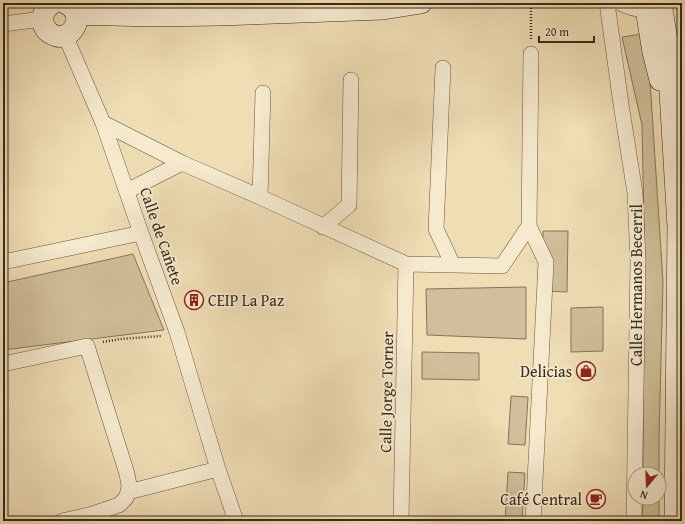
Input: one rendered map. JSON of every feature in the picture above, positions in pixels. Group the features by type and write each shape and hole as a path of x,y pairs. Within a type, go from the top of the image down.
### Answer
{"main road":[{"path":"54,8 151,16 383,9 421,3"},
{"path":"657,5 667,41 678,227 679,373 675,521"},
{"path":"54,8 77,19 74,29 66,35 52,35 47,31 44,25 54,8"}],"street":[{"name":"Calle Hermanos Becerril","path":"607,3 636,208 638,260 634,521"},
{"path":"620,3 635,9 657,5"},
{"path":"3,24 54,8"},
{"name":"Calle de Cañete","path":"66,35 103,123 177,332 218,469 236,521"},
{"path":"531,54 529,226 546,262 533,521"},
{"path":"443,68 436,229 453,265"},
{"path":"323,226 350,205 351,80"},
{"path":"260,197 263,93"},
{"path":"103,123 182,163 406,264 502,266 529,226"},
{"path":"127,191 182,163"},
{"path":"3,262 141,233"},
{"name":"Calle Jorge Torner","path":"402,521 406,264"},
{"path":"3,364 87,346 127,474 128,492 126,498 119,505 88,515 62,521"},
{"path":"128,492 218,469"}],"path":[{"path":"531,3 531,54"},
{"path":"87,346 120,339 160,337 177,332"}],"shaded area":[{"path":"642,34 650,81 663,281 659,466 643,466 644,222 642,125 622,37"},
{"path":"543,231 568,231 567,292 542,291"},
{"path":"133,254 164,330 3,350 3,283"},
{"path":"526,287 526,339 427,335 426,289"},
{"path":"603,307 603,351 571,352 571,308"},
{"path":"422,352 479,353 479,380 422,379"},
{"path":"511,396 528,397 525,445 508,444"},
{"path":"508,472 525,473 522,521 505,520"},
{"path":"643,506 659,506 659,521 642,521"}],"place":[{"name":"CEIP La Paz","path":"194,300"},
{"name":"Delicias","path":"586,371"},
{"name":"Café Central","path":"596,499"}]}
